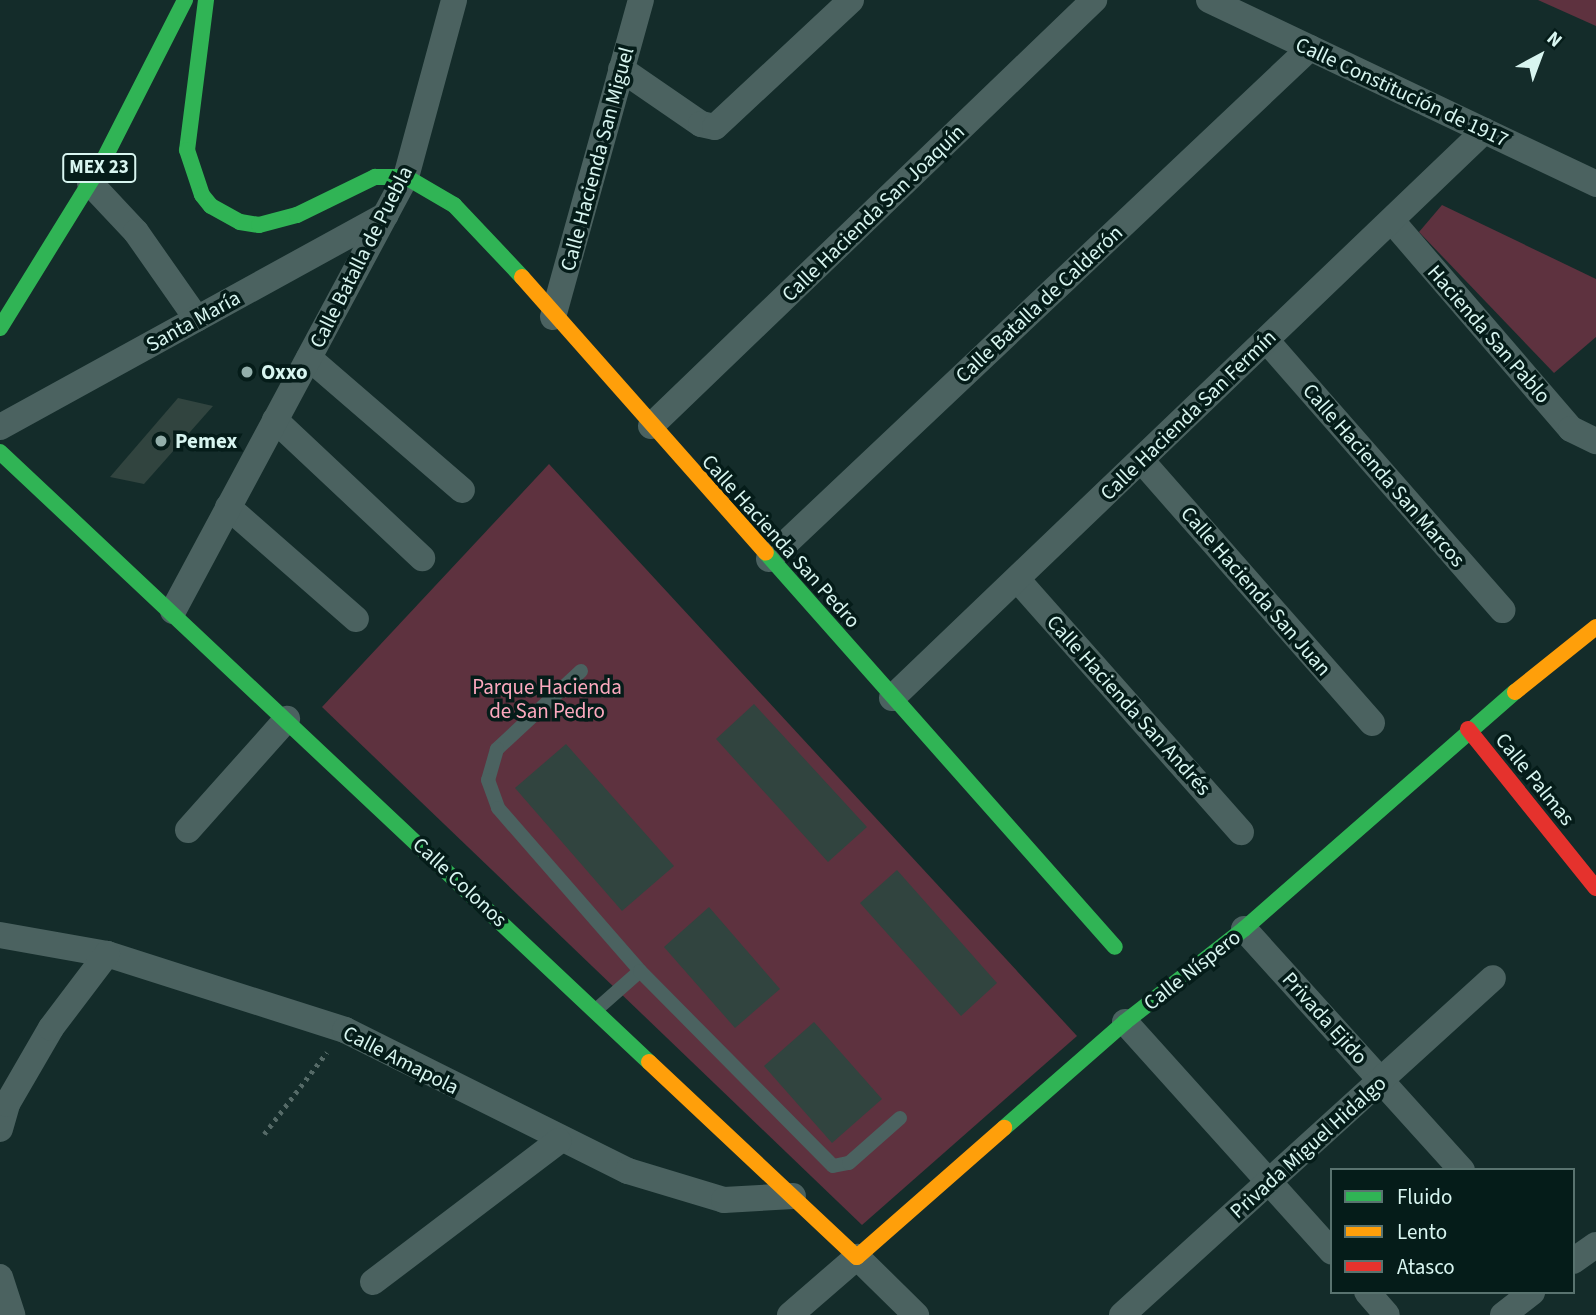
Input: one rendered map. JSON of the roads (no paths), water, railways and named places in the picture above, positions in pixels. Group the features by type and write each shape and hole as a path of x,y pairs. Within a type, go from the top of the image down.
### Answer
{"main road":[{"name":"MEX 23","path":"0,328 90,183 184,0"},
{"path":"206,0 187,150 202,195 211,206 240,222 259,225 297,215 375,177 406,177"},
{"name":"Calle Hacienda San Pedro","path":"406,177 453,205 475,224 553,317 1115,947"},
{"name":"Calle Colonos","path":"0,452 173,611 857,1257"},
{"name":"Calle Níspero","path":"857,1257 1125,1022 1244,929 1468,729 1596,627"},
{"name":"Calle Palmas","path":"1468,729 1596,888"}],"street":[{"name":"Calle Batalla de Puebla","path":"173,611 406,177 454,0"},
{"name":"Calle Hacienda San Miguel","path":"553,317 641,0"},
{"path":"621,69 701,124 715,127 851,0"},
{"name":"Calle Hacienda San Joaquín","path":"651,426 1094,0"},
{"name":"Calle Constitución de 1917","path":"1209,0 1596,184"},
{"name":"Calle Batalla de Calderón","path":"769,559 1310,48"},
{"name":"Calle Hacienda San Fermín","path":"892,698 1485,131"},
{"path":"90,183 136,232 197,318"},
{"name":"Santa María","path":"0,427 386,215"},
{"name":"Hacienda San Pablo","path":"1392,221 1571,429 1594,442"},
{"name":"Calle Hacienda San Marcos","path":"1266,340 1502,610"},
{"path":"309,358 462,490"},
{"path":"275,420 422,558"},
{"name":"Calle Hacienda San Juan","path":"1141,460 1372,723"},
{"path":"228,508 356,620"},
{"name":"Calle Hacienda San Andrés","path":"1017,579 1241,832"},
{"path":"188,830 287,719"},
{"name":"Privada Ejido","path":"1244,929 1460,1168"},
{"name":"Calle Amapola","path":"0,935 107,954 345,1030 559,1140 628,1171 723,1200 793,1196"},
{"path":"0,1129 6,1104 51,1028 107,954"},
{"name":"Privada Miguel Hidalgo","path":"1122,1315 1493,978"},
{"path":"1125,1022 1330,1250"},
{"path":"373,1282 559,1140"},
{"path":"1575,1260 1596,1245"},
{"name":"Calle Níspero","path":"790,1315 857,1257"},
{"name":"Calle Colonos","path":"857,1257 916,1315"},
{"path":"0,1277 12,1315"},
{"path":"1369,1294 1387,1315"},
{"path":"1503,1315 1529,1294"}],"lane":[{"path":"581,671 496,749 488,780 498,808 640,971 832,1166 849,1163 900,1118"},
{"path":"596,1010 640,971"}],"place":[{"name":"Oxxo","path":"247,372"},
{"name":"Pemex","path":"161,441"}],"park label":[{"name":"Parque Hacienda de San Pedro","path":"547,699"}]}
